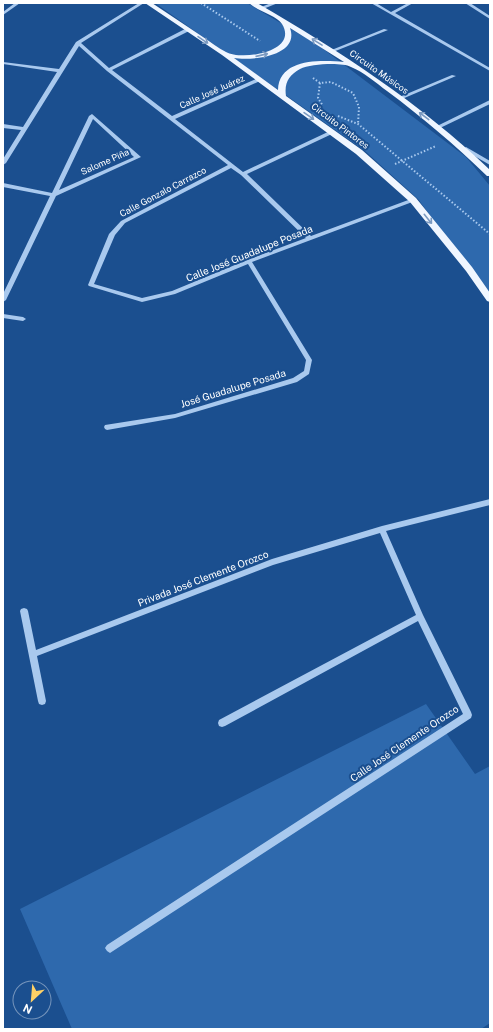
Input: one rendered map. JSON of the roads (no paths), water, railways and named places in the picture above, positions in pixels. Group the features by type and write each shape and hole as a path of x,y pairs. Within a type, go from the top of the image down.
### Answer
{"main road":[{"name":"Circuito Pintores","path":"148,3 224,54 359,152 413,200 469,269 490,299"},
{"name":"Circuito Músicos","path":"252,3 353,65 400,98 466,149"},
{"path":"224,54 248,58 267,55 275,51 284,45 289,36 289,31 284,22"},
{"path":"283,97 281,92 282,82 288,74 298,67 312,62 353,65"},
{"path":"466,149 490,174"}],"street":[{"path":"3,14 18,3"},
{"path":"3,163 78,43 142,3"},
{"path":"261,8 276,3"},
{"path":"373,3 490,70"},
{"path":"392,13 411,3"},
{"path":"467,3 490,18"},
{"path":"109,70 188,30"},
{"path":"331,51 386,30"},
{"path":"78,43 109,70 243,174 310,238"},
{"path":"3,63 60,71"},
{"path":"400,98 454,76"},
{"name":"Calle José Juárez","path":"172,118 258,80"},
{"path":"438,127 490,102"},
{"name":"Salome Piña","path":"92,116 138,157 67,188 53,195 92,116"},
{"path":"3,126 24,129"},
{"path":"243,174 332,132"},
{"name":"Circuito Músicos","path":"466,149 490,163"},
{"name":"Calle Gonzalo Carrazco","path":"91,285 112,234 123,222 232,165"},
{"path":"3,185 53,195 3,300"},
{"name":"Calle José Guadalupe Posada","path":"91,285 142,300 173,293 249,261 413,200"},
{"name":"José Guadalupe Posada","path":"107,427 175,416 295,380 307,372 309,360 249,261"},
{"path":"3,316 24,319"},
{"path":"382,529 490,502"},
{"name":"Calle José Clemente Orozco","path":"110,948 468,715 420,616 382,529"},
{"name":"Privada José Clemente Orozco","path":"33,654 272,562 382,529"},
{"path":"24,611 42,700"},
{"path":"222,723 420,616"}]}
